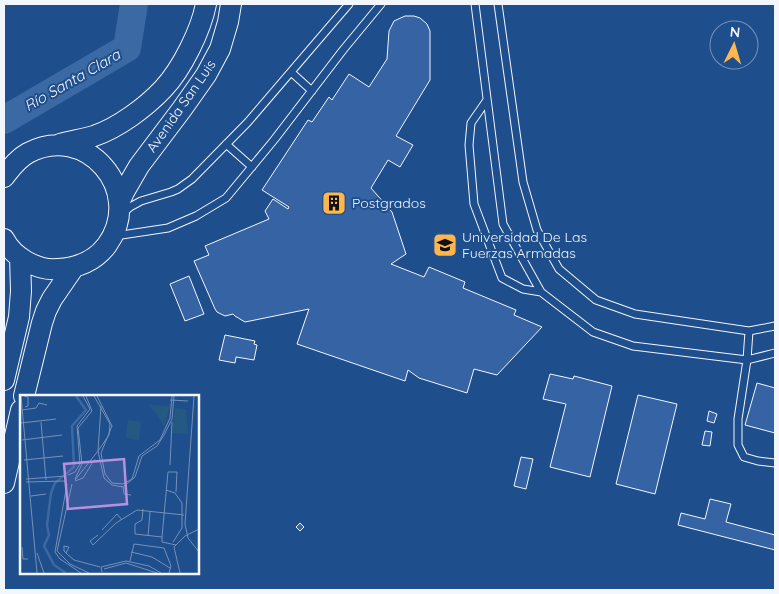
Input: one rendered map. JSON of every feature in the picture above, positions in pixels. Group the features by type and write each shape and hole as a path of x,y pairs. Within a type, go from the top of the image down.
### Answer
{"street":[{"name":"Avenida San Luis","path":"44,147 94,136 132,116 151,100 164,88 181,64 196,37 206,4"},
{"name":"Avenida San Luis","path":"112,237 124,192 134,173 182,109 220,49 231,4"},
{"path":"7,168 28,153 44,147 74,148 88,154 100,163 110,175 116,188 119,210"},
{"path":"4,239 20,257 36,266 55,270 74,267 90,261 112,237"},
{"path":"4,380 19,317 21,291 20,257"},
{"path":"24,395 46,311 74,267"},
{"path":"4,483 20,414"}],"lane":[{"path":"119,210 178,189 192,179 248,122 349,4"},
{"path":"112,237 168,228 196,216 226,198 381,4"},
{"path":"475,4 503,224 540,292"},
{"path":"498,4 523,182 537,230 559,269 596,300 635,314 749,331 775,326"},
{"path":"291,72 312,91"},
{"path":"487,100 471,123 469,145 474,204 502,278 523,288 540,292 593,332 632,346 747,360 775,353"},
{"path":"226,144 252,167"},
{"path":"749,331 747,360 738,419 738,445 744,457 775,463"}],"building":[{"name":"Postgrados","path":"405,16 420,18 427,24 430,31 430,80 396,136 413,145 400,167 388,160 371,188 392,212 406,254 391,264 424,277 429,267 465,282 463,288 516,310 514,315 542,327 497,375 474,369 467,393 419,378 408,370 405,381 297,344 309,309 245,322 233,314 225,316 215,309 194,261 209,255 205,246 269,219 265,211 273,199 288,209 289,207 262,190 308,120 312,122 329,97 332,100 349,74 369,87 387,59 389,31 394,21"},
{"path":"189,276 204,314 185,321 170,284"},
{"path":"225,335 255,341 254,344 257,345 254,360 236,357 235,363 219,360"},
{"path":"550,374 573,379 574,376 612,386 590,477 550,467 566,404 543,399"},
{"path":"757,383 775,388 775,433 745,425"},
{"path":"638,395 677,404 655,494 616,484"},
{"path":"709,411 717,414 714,423 707,421"},
{"path":"705,431 712,432 710,446 702,445"},
{"path":"521,457 533,459 526,489 514,486"},
{"path":"710,499 731,504 726,522 775,535 775,550 678,525 681,513 705,519"},
{"path":"300,523 304,527 300,531 296,527"}],"waterway":[{"name":"Río Santa Clara","path":"4,120 127,48 134,4"}],"place":[{"name":"Postgrados","path":"334,203"},
{"name":"Universidad De Las Fuerzas Armadas","path":"445,245"}]}
